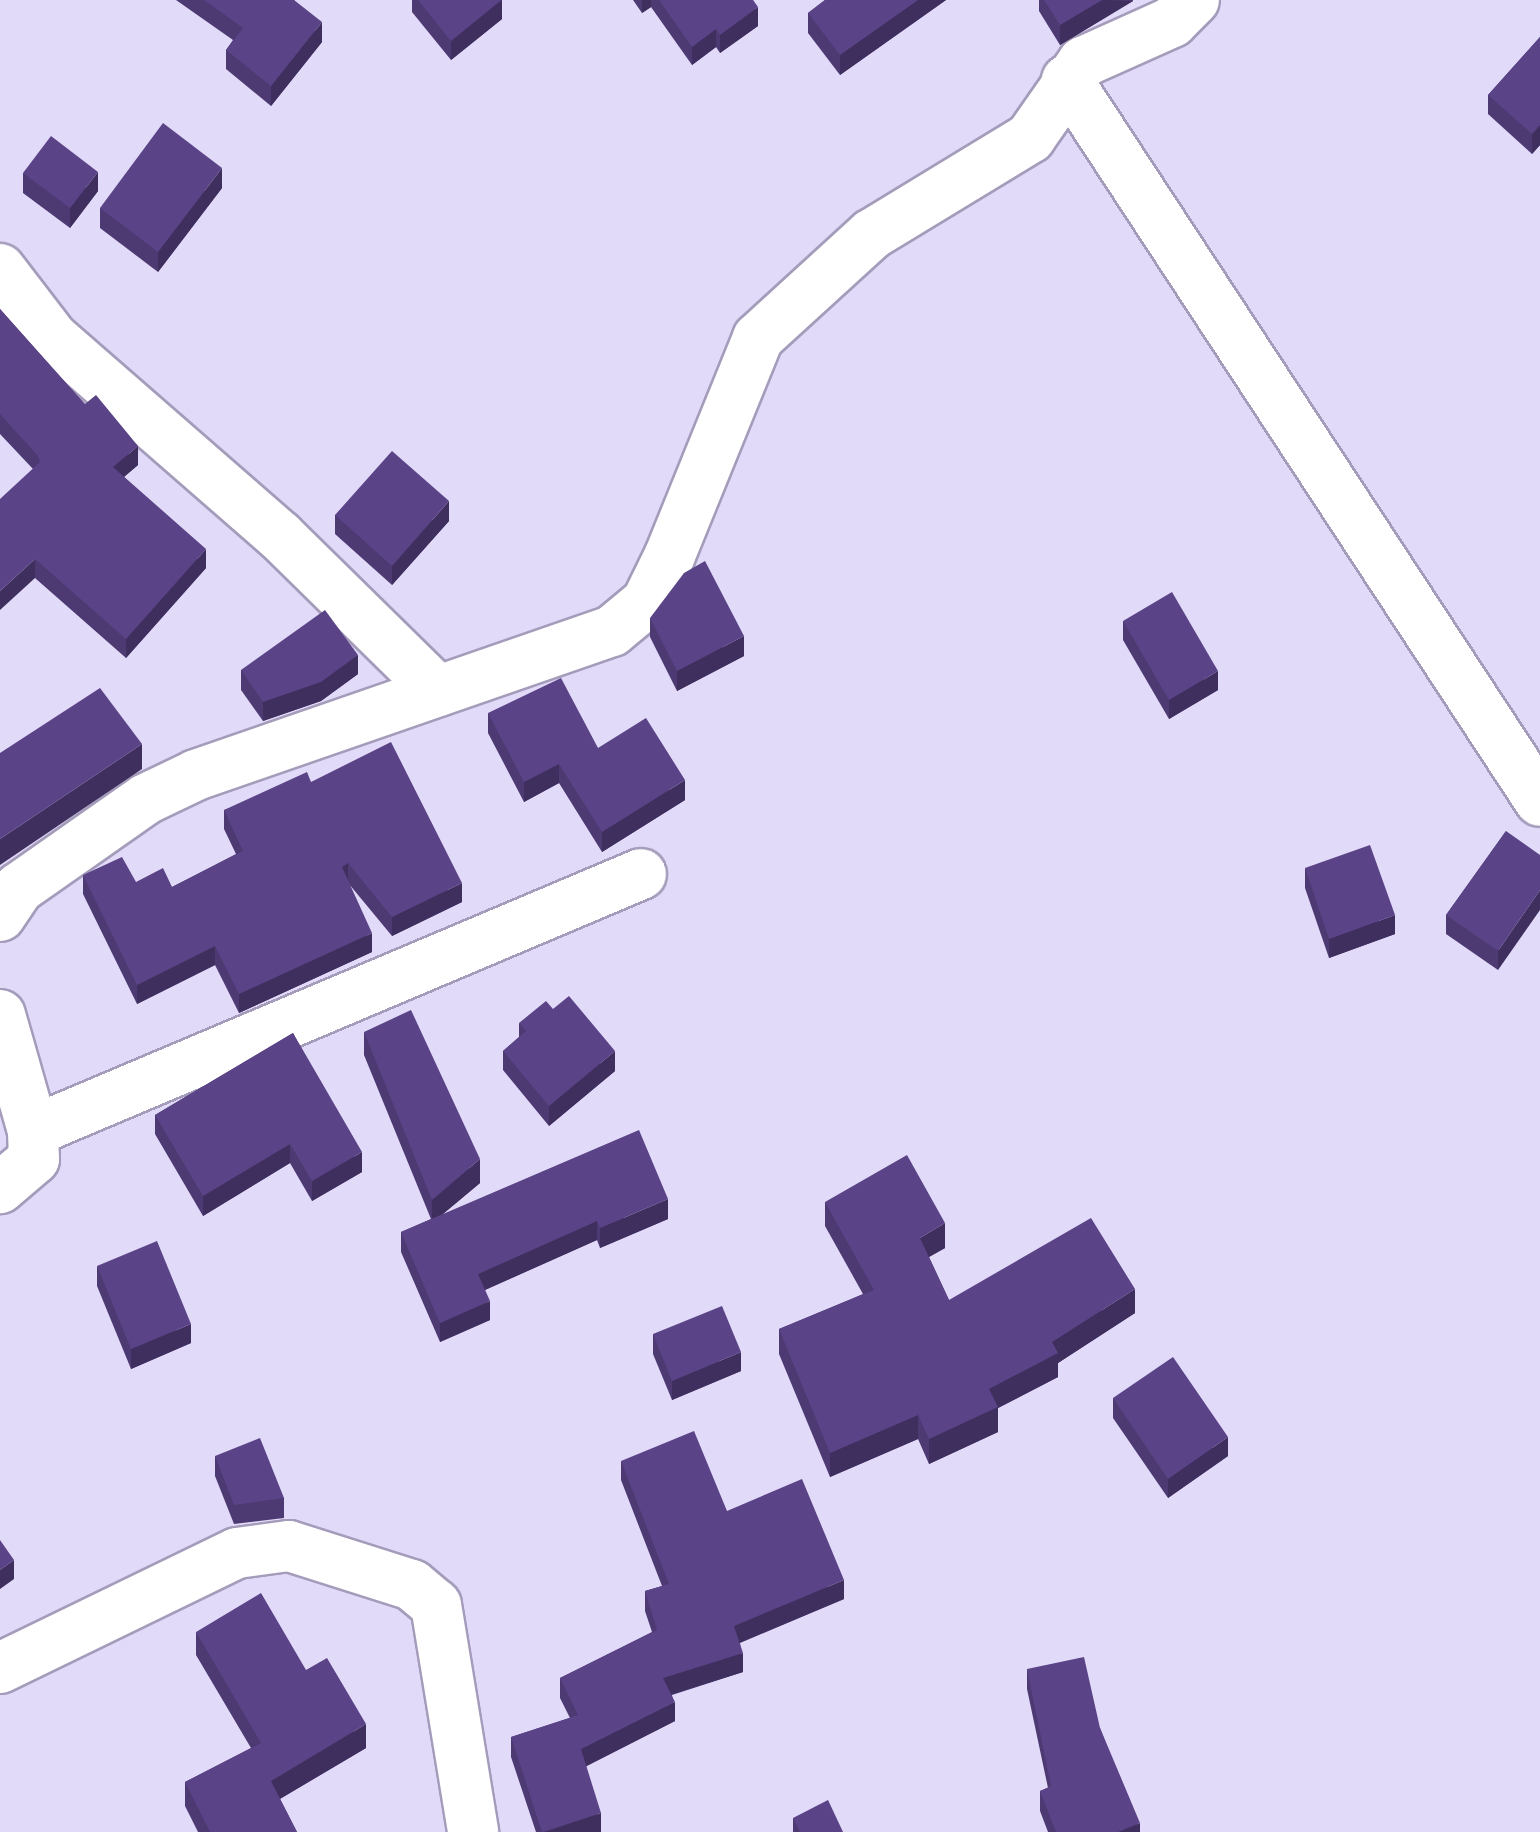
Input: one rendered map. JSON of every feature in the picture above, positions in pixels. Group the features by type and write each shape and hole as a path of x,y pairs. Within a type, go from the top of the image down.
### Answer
{"street":[{"path":"0,916 19,888 146,799 196,774 612,631 646,602 758,338 872,234 1030,138 1083,62 1172,22 1194,0"},
{"path":"1067,80 1540,801"},
{"path":"0,268 54,338 280,536 438,690"},
{"path":"33,1131 641,874"},
{"path":"0,1015 33,1131 34,1159 0,1188"},
{"path":"0,1668 237,1552 289,1546 412,1585 436,1605 473,1832"}],"building":[{"path":"204,0 294,0 322,22 271,86 226,50 243,28"},
{"path":"418,0 501,0 451,41"},
{"path":"659,0 753,0 758,7 720,35 716,29 692,47"},
{"path":"825,0 918,0 840,55 808,13"},
{"path":"1044,0 1102,0 1060,25"},
{"path":"1540,37 1540,125 1532,134 1488,95"},
{"path":"163,123 222,168 158,252 100,208"},
{"path":"51,136 98,172 70,208 23,173"},
{"path":"0,309 85,404 96,395 138,446 113,467 206,549 126,639 35,559 0,591 0,499 40,462 0,414"},
{"path":"392,451 449,501 392,566 335,515"},
{"path":"705,561 744,636 677,671 650,618 684,573"},
{"path":"1172,592 1218,671 1169,700 1123,621"},
{"path":"325,610 358,655 321,682 263,702 241,670"},
{"path":"561,678 598,748 646,718 685,780 602,832 559,764 524,782 488,713"},
{"path":"100,688 142,744 0,839 0,753"},
{"path":"391,742 462,883 392,917 348,863 342,867 372,933 239,994 215,946 137,985 83,875 122,857 136,882 163,868 172,887 243,851 224,810 307,772 311,782"},
{"path":"1506,831 1540,855 1540,890 1498,951 1446,915"},
{"path":"1370,845 1395,915 1329,939 1305,868"},
{"path":"569,996 615,1051 549,1106 503,1051 526,1031 519,1023 546,1001 553,1009"},
{"path":"411,1010 480,1159 432,1200 364,1032"},
{"path":"293,1033 362,1152 312,1181 290,1144 203,1196 155,1115"},
{"path":"639,1130 668,1199 600,1228 597,1221 478,1274 490,1301 440,1323 401,1232"},
{"path":"907,1155 945,1223 920,1238 949,1300 1091,1218 1135,1289 1052,1342 1058,1353 989,1389 998,1407 929,1439 918,1415 830,1453 779,1329 874,1290 825,1202"},
{"path":"157,1241 191,1324 131,1349 97,1266"},
{"path":"722,1306 741,1352 672,1381 653,1334"},
{"path":"1173,1357 1228,1437 1168,1479 1113,1398"},
{"path":"694,1431 727,1511 802,1479 844,1580 734,1626 743,1653 663,1678 675,1702 581,1749 601,1813 542,1832 511,1737 578,1715 560,1678 657,1630 645,1591 669,1584 621,1461"},
{"path":"260,1438 284,1498 234,1505 215,1456"},
{"path":"0,1540 14,1560 0,1570"},
{"path":"261,1593 306,1670 327,1658 366,1724 271,1781 297,1832 210,1832 185,1782 261,1743 196,1632"},
{"path":"1084,1657 1100,1728 1140,1823 1118,1832 1056,1832 1040,1791 1051,1786 1027,1669"},
{"path":"828,1800 843,1832 800,1832 793,1818"}]}
